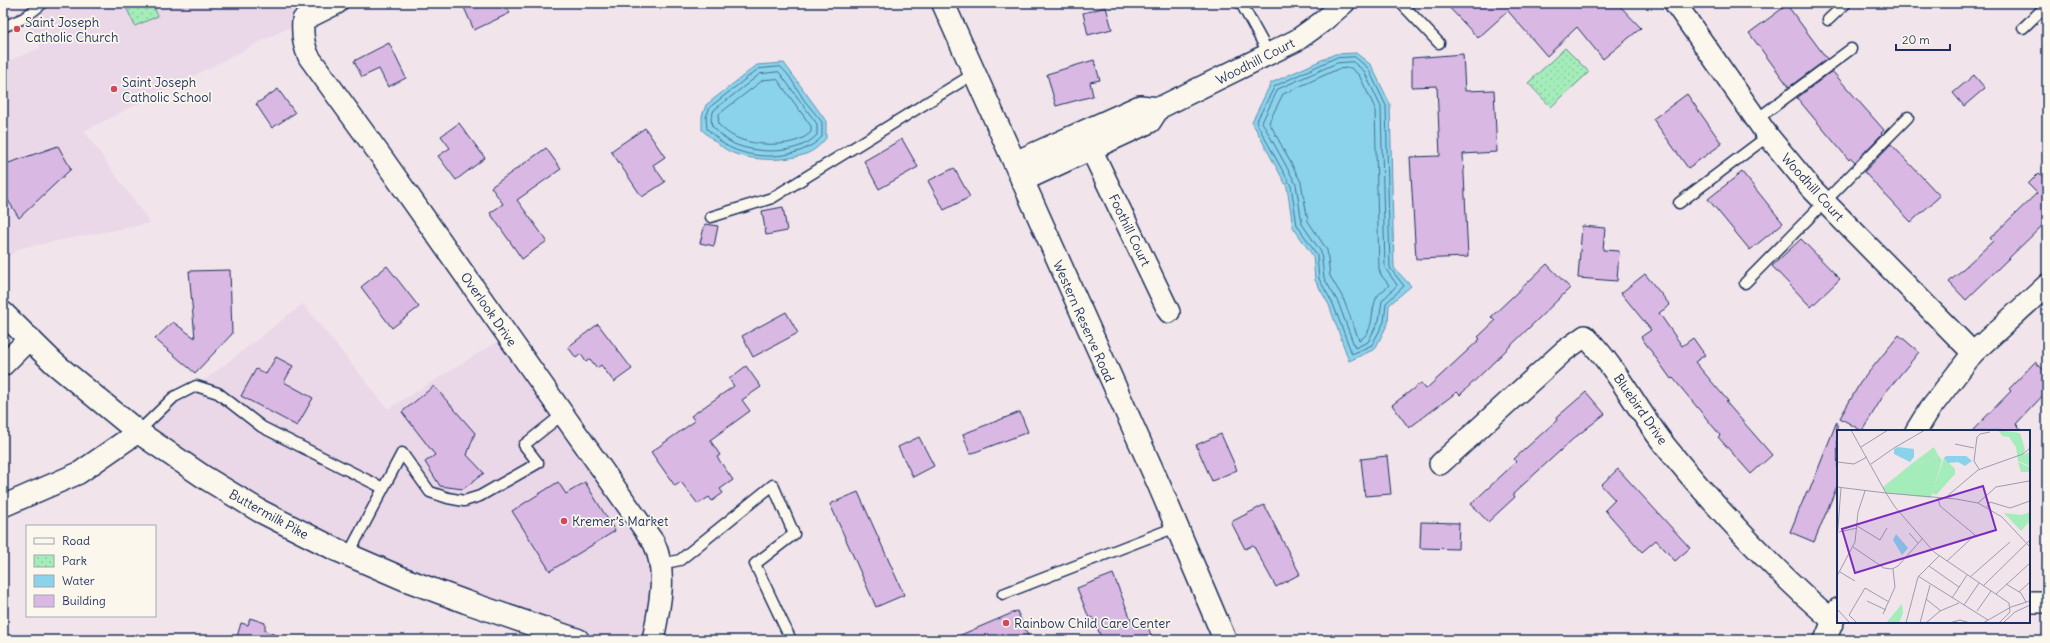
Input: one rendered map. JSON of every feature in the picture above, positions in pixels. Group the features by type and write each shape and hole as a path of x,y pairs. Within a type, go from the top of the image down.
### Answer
{"street":[{"name":"Overlook Drive","path":"337,3 303,20 304,41 309,57 383,159 654,543 661,564 661,598 653,640"},
{"name":"Western Reserve Road","path":"943,3 1019,171 1048,242 1225,640"},
{"name":"Woodhill Court","path":"1019,171 1091,149 1150,122 1159,108 1297,40 1322,22 1344,3"},
{"name":"Woodhill Court","path":"1675,3 1768,136 1811,188 1973,353"},
{"path":"1019,171 1140,106 1159,108"},
{"name":"Foothill Court","path":"1091,149 1169,312"},
{"path":"1917,430 1929,410 1973,353 2047,285"},
{"name":"Buttermilk Pike","path":"3,313 54,363 138,432 204,477 260,511 348,555 404,579 553,636 578,640"},
{"name":"Bluebird Drive","path":"1440,464 1564,351 1585,336 1599,350 1667,448 1798,590 1835,615"},
{"path":"3,365 30,338"},
{"path":"3,506 79,473 138,432"},
{"path":"2030,602 2047,602"},
{"path":"1825,640 1835,615"}],"lane":[{"path":"3,27 24,18 43,3"},
{"path":"1241,3 1269,54"},
{"path":"1401,3 1439,43"},
{"path":"1828,20 1846,3"},
{"path":"2023,28 2047,5"},
{"path":"1757,119 1851,49"},
{"path":"711,217 772,198 975,73"},
{"path":"1745,283 1908,117"},
{"path":"1679,203 1768,136"},
{"path":"138,432 174,397 196,386 218,392 262,427 383,488"},
{"path":"348,555 402,453 430,492 464,501 480,496 529,469 538,462 524,445 563,414"},
{"path":"661,564 680,560 773,485 794,534 755,564 791,640"},
{"path":"1003,594 1176,527"}],"shaded area":[{"path":"33,3 337,3 84,131 150,223 20,248 3,260 3,63 41,48 21,11"},
{"path":"303,304 388,409 507,336 654,543 653,640 578,640 404,579 138,432"}],"green space":[{"path":"124,3 152,3 158,16 135,26"},
{"path":"1565,48 1589,72 1551,107 1528,83"}],"water":[{"path":"1356,53 1371,65 1390,104 1394,268 1411,286 1389,305 1388,323 1375,349 1349,361 1329,305 1315,280 1313,256 1293,227 1287,187 1252,122 1271,83 1335,54"},
{"path":"784,63 826,121 826,138 816,148 807,154 797,157 785,159 760,159 737,155 725,149 702,130 702,116 706,105 757,65"}],"building":[{"path":"462,3 505,3 510,13 474,30"},
{"path":"1445,3 1617,3 1641,28 1603,59 1577,27 1547,56 1508,11 1478,38"},
{"path":"1787,5 1827,59 1789,87 1749,33"},
{"path":"1106,7 1112,29 1088,35 1083,13"},
{"path":"389,43 406,78 388,87 379,69 362,77 354,61"},
{"path":"1463,54 1465,91 1494,90 1497,152 1463,154 1468,257 1416,259 1410,157 1440,156 1437,86 1412,87 1412,58"},
{"path":"1094,60 1100,80 1090,82 1093,96 1056,106 1047,74"},
{"path":"1832,71 1884,130 1881,133 1882,134 1855,162 1851,158 1849,160 1797,98"},
{"path":"1974,75 1985,88 1964,106 1953,93"},
{"path":"278,89 295,113 272,128 256,104"},
{"path":"1687,94 1722,144 1688,168 1653,119"},
{"path":"459,123 485,158 456,180 438,156 450,148 441,136"},
{"path":"645,128 665,157 653,165 665,182 642,197 611,151"},
{"path":"902,139 918,167 879,189 864,161"},
{"path":"1891,144 1940,196 1911,222 1864,172"},
{"path":"58,146 71,169 19,218 3,192 3,165"},
{"path":"546,148 561,169 517,200 547,241 522,259 490,213 503,204 491,187"},
{"path":"954,168 970,197 944,210 928,181"},
{"path":"1742,172 1783,223 1750,250 1708,199"},
{"path":"2039,173 2047,180 2047,221 1966,300 1949,282 1993,241 1990,238 2037,193 2028,184"},
{"path":"783,207 787,231 766,235 762,211"},
{"path":"705,224 718,226 714,246 700,243"},
{"path":"1582,226 1605,228 1603,250 1619,251 1617,281 1578,278"},
{"path":"1801,239 1840,279 1811,307 1772,266"},
{"path":"1547,264 1570,288 1460,395 1457,392 1409,428 1392,405 1421,383 1426,389 1480,339 1478,337 1495,321 1491,317"},
{"path":"387,266 419,307 392,328 361,287"},
{"path":"230,270 232,334 195,373 155,339 173,322 195,338 189,271"},
{"path":"1645,274 1670,305 1659,313 1682,346 1693,338 1705,355 1695,362 1728,401 1726,402 1772,455 1751,474 1718,437 1720,435 1673,378 1671,379 1641,337 1651,330 1621,293"},
{"path":"786,312 798,333 753,357 742,336"},
{"path":"598,324 632,369 614,382 601,365 597,368 590,359 586,362 581,354 576,358 568,347"},
{"path":"1899,335 1919,352 1885,393 1863,430 1840,418 1860,383"},
{"path":"276,357 293,366 284,382 313,398 297,426 241,396 256,369 266,374"},
{"path":"2035,362 2047,373 2047,391 2016,424 2022,430 1973,430 2011,391 2009,389"},
{"path":"746,366 761,387 742,400 750,411 710,440 720,455 717,457 733,480 720,489 723,493 712,501 709,497 698,504 681,482 675,486 651,452 695,421 691,416 734,386 729,379"},
{"path":"434,386 475,433 467,455 484,473 463,489 440,486 425,462 435,455 402,412"},
{"path":"1586,392 1605,414 1573,439 1513,494 1515,497 1488,522 1471,504 1516,462 1514,459 1557,420 1556,418"},
{"path":"1020,412 1028,432 970,454 963,434"},
{"path":"1837,421 1837,486 1814,542 1790,532 1807,491 1809,492"},
{"path":"1221,434 1237,470 1212,481 1196,445"},
{"path":"919,437 934,466 913,477 898,447"},
{"path":"1387,456 1391,494 1365,496 1361,459"},
{"path":"1618,469 1690,548 1675,561 1656,540 1642,552 1605,510 1615,500 1601,485"},
{"name":"Kremer’s Market","path":"558,482 566,494 585,482 615,531 550,571 512,511"},
{"path":"858,492 904,595 876,607 830,504"},
{"path":"1264,505 1300,574 1276,587 1253,545 1245,549 1231,522"},
{"path":"1421,522 1459,523 1458,549 1420,548"},
{"path":"1113,574 1134,627 1146,622 1153,640 1102,640 1093,617 1089,618 1077,588"},
{"name":"Rainbow Child Care Center","path":"1017,611 1030,640 949,640"},
{"path":"250,618 265,623 265,631 284,638 284,640 236,640 241,623 248,625"}],"place":[{"name":"Saint Joseph Catholic Church","path":"17,29"},
{"name":"Saint Joseph Catholic School","path":"114,89"},
{"name":"Kremer’s Market","path":"564,521"},
{"name":"Rainbow Child Care Center","path":"1006,623"}]}
